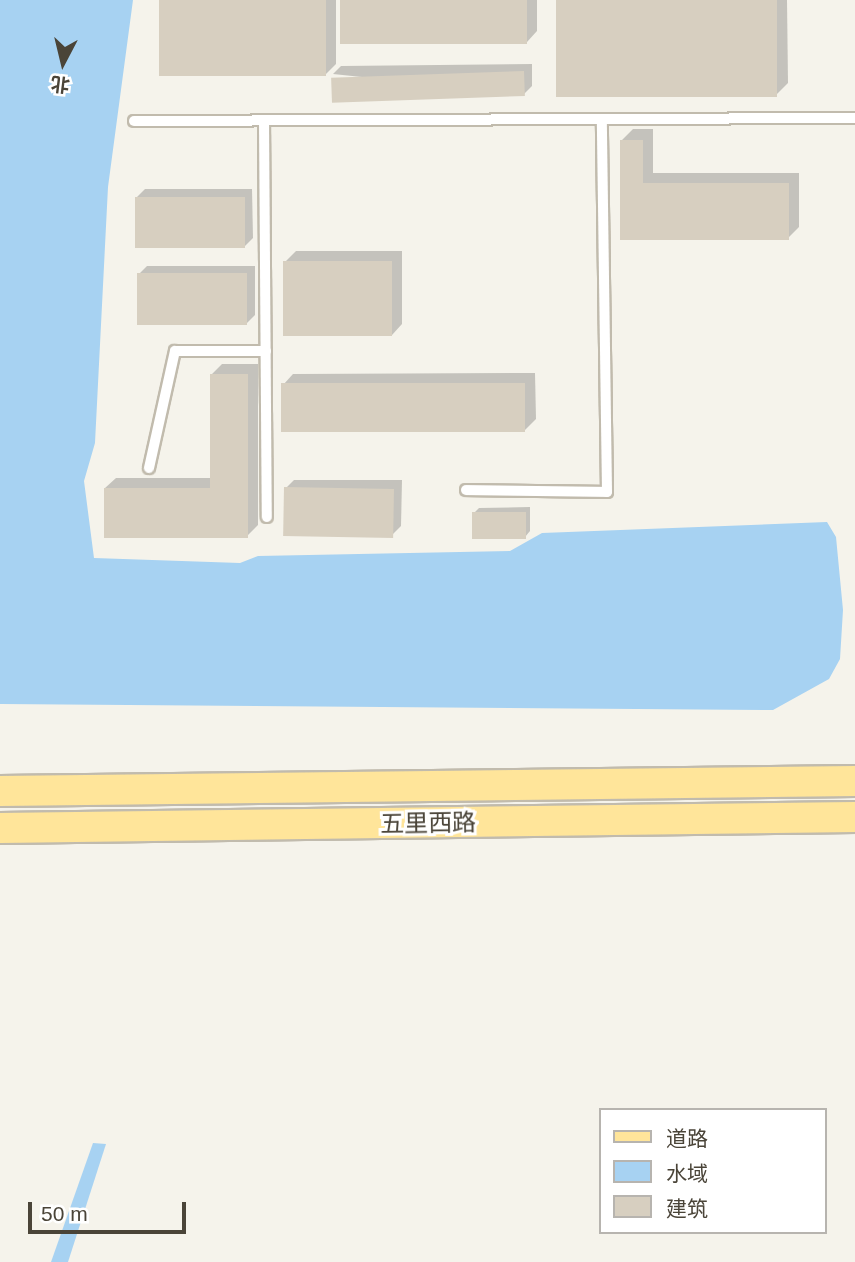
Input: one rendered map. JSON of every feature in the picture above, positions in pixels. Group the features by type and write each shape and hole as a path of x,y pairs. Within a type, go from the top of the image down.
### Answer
{"main road":[{"name":"五里西路","path":"0,791 855,781"},
{"name":"五里西路","path":"0,828 855,817"}],"lane":[{"path":"134,121 855,118"},
{"path":"466,490 607,492 603,120"},
{"path":"264,121 267,517"},
{"path":"149,468 175,351 266,351"}],"water":[{"path":"0,0 133,0 108,187 95,443 84,481 94,558 240,563 258,556 510,551 542,533 827,522 836,537 843,610 840,659 829,679 773,710 0,704"},
{"path":"93,1143 106,1144 68,1262 51,1262"}],"building":[{"path":"159,0 326,0 326,76 159,76"},
{"path":"340,0 527,0 527,44 340,44"},
{"path":"556,0 777,0 777,97 556,97"},
{"path":"524,71 525,96 332,103 331,78"},
{"path":"620,140 643,140 643,183 789,183 789,240 620,240"},
{"path":"135,197 245,197 245,248 135,248"},
{"path":"283,261 392,261 392,336 283,336"},
{"path":"137,273 247,273 247,325 137,325"},
{"path":"210,374 248,374 248,538 104,538 104,488 210,488"},
{"path":"281,383 525,383 525,432 281,432"},
{"path":"284,487 394,489 393,538 283,536"},
{"path":"472,512 526,512 526,539 472,539"}]}
